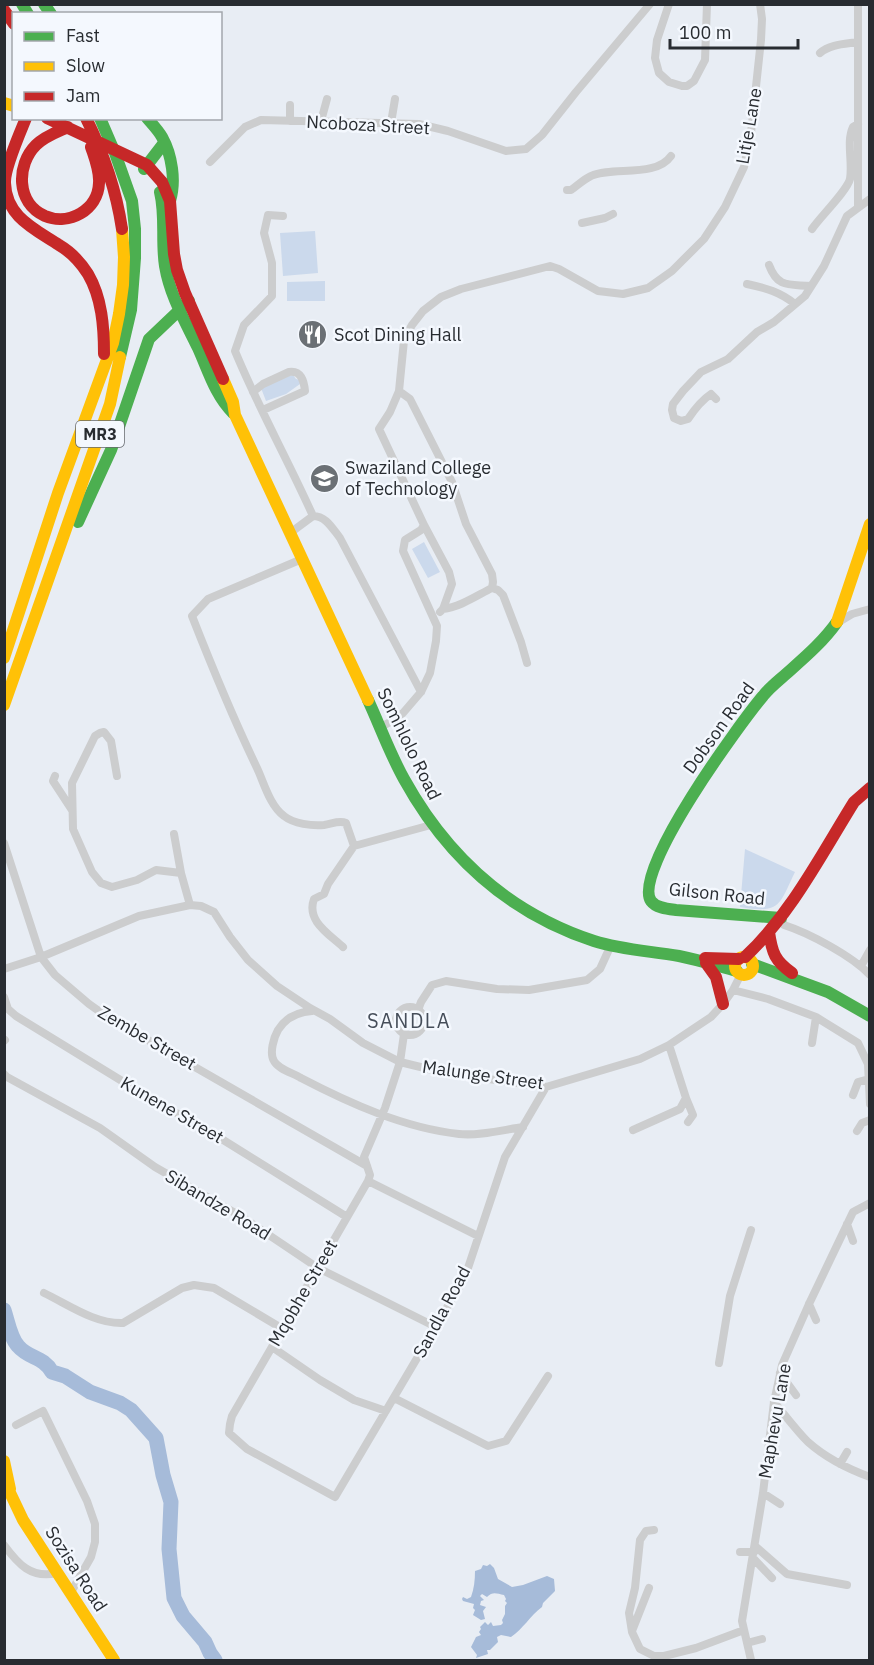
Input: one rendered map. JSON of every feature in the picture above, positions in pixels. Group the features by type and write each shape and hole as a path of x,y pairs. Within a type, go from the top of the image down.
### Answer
{"main road":[{"path":"25,120 5,174 10,205 20,219 61,246 88,275 101,313 104,333 104,366"},
{"name":"Somhlolo Road","path":"57,120 72,123 144,165 162,182 170,201 175,261 189,301 233,402 235,415 379,728 416,802 431,825 460,859 508,900 564,930 611,945 745,966 796,980 846,1000 870,1016"},
{"name":"MR3","path":"4,705 110,404 131,310 135,281 135,230 132,201 111,156 87,120"},
{"name":"MR3","path":"4,658 58,494 112,346 119,315 123,282 122,226 111,156 101,120"},
{"path":"149,120 164,143 174,185 170,201"},
{"path":"72,123 91,146 99,174 99,187 94,200 81,213 60,220 40,214 29,204 22,192 21,171 37,144 72,123"},
{"path":"144,165 164,143"},
{"name":"Somhlolo Road","path":"144,165 158,188 163,204 165,267 180,311 220,395 235,415"},
{"path":"35,618 111,450 149,339 189,301"},
{"name":"Dobson Road","path":"651,901 648,891 651,873 676,822 714,761 764,694 813,649 837,623 870,524"},
{"path":"745,966 781,918 854,802 870,788"},
{"name":"Gilson Road","path":"651,901 660,907 676,910 781,918"},
{"path":"767,935 774,958 796,980"},
{"name":"Somhlolo Road","path":"680,957 706,963 745,966"},
{"path":"706,963 713,970 717,979 723,1004"},
{"path":"4,1461 11,1496"},
{"path":"4,1480 11,1496"},
{"name":"Sozisa Road","path":"11,1496 23,1520 114,1660"}],"street":[{"name":"Ncoboza Street","path":"210,162 245,127 261,120 419,124 448,131 506,151 526,149 542,135 650,4"},
{"path":"669,4 657,40 655,58 659,73 669,82 687,86 694,81 705,60 706,4"},
{"name":"Litje Lane","path":"399,391 404,340 423,311 441,297 460,289 550,266 598,291 623,294 648,288 672,270 704,239 725,207 744,167 751,134 761,40 760,4"},
{"path":"858,4 858,206"},
{"path":"820,53 833,46 858,42"},
{"path":"321,121 327,99"},
{"path":"391,123 395,99"},
{"path":"290,105 290,121"},
{"path":"812,229 849,182 850,133 853,126 858,124"},
{"path":"567,190 571,190 591,176 615,171 650,169 667,162 671,156"},
{"path":"716,399 711,394 688,419 681,421 674,418 673,404 701,372 728,359 757,332 774,322 805,296 824,266 847,216 870,199"},
{"path":"582,223 613,214"},
{"path":"283,216 268,215 264,233 273,263 273,296 244,325 235,351 313,516"},
{"path":"769,265 778,282 811,286"},
{"path":"747,284 771,289 795,304"},
{"path":"253,392 263,384 293,371 303,380 305,391 263,410"},
{"path":"434,619 443,609 452,584 450,572 424,525 379,429 390,412 399,391 410,399 452,482 466,524 492,574 492,588"},
{"path":"290,533 313,516 321,517 340,538 421,692"},
{"path":"379,728 403,712 421,692 430,674 437,626 403,551 405,540 421,530 424,525"},
{"path":"302,559 208,599 192,616 229,709 272,801 284,816 297,822 313,825 346,823 354,846"},
{"path":"443,609 453,608 492,588 498,590 503,595 522,642 527,663"},
{"path":"837,623 852,614 870,609"},
{"path":"117,776 111,741 104,732 100,733 95,736 72,783 73,829 92,872 101,883 112,887 137,880 156,870 181,873"},
{"path":"55,776 53,781 72,810"},
{"path":"343,947 314,919 311,907 314,899 324,894 328,884 354,846 431,825"},
{"path":"4,969 40,957 139,916 190,904 181,873 174,834"},
{"name":"Zembe Street","path":"4,843 40,957 55,975 106,1016 367,1166"},
{"name":"Malunge Street","path":"190,904 214,912 248,960 277,986 363,1043 400,1062 444,1073 546,1087 640,1059 669,1045 711,1017 733,990 745,966"},
{"path":"781,918 784,925 821,942 861,966 870,975"},
{"path":"418,1010 432,985 446,981 497,989 529,990 587,980 600,969 611,945"},
{"path":"861,966 870,950"},
{"path":"733,990 768,999 816,1017 858,1043 869,1064 870,1104"},
{"name":"Kunene Street","path":"4,997 8,1009 33,1026 347,1217"},
{"path":"413,1007 424,1018 422,1029 414,1035 404,1034 396,1027 396,1017 403,1009 413,1007"},
{"path":"314,1011 293,1015 279,1029 272,1052 276,1064 326,1091 382,1114 419,1126 462,1135 523,1127"},
{"path":"812,1043 816,1017"},
{"path":"404,1034 400,1062 364,1157 370,1175 368,1181 478,1236"},
{"path":"669,1045 693,1115 688,1122"},
{"name":"Sibandze Road","path":"4,1074 100,1128 155,1167 242,1217 318,1268 436,1327"},
{"path":"853,1095 858,1082 869,1079"},
{"name":"Sandla Road","path":"335,1497 465,1277 505,1157 546,1087"},
{"path":"633,1130 680,1109 686,1098"},
{"path":"857,1131 862,1123 870,1120"},
{"name":"Mqobhe Street","path":"335,1497 247,1449 229,1433 232,1416 368,1181"},
{"name":"Maphevu Lane","path":"751,1660 741,1623 763,1493 768,1422 782,1365 808,1304 853,1212 870,1203"},
{"path":"847,1224 853,1241"},
{"path":"719,1363 730,1296 751,1230"},
{"path":"44,1293 98,1320 112,1324 123,1323 182,1288 194,1285 214,1288 283,1329"},
{"path":"808,1304 816,1320"},
{"path":"272,1347 354,1400 386,1411"},
{"path":"780,1373 796,1395"},
{"path":"394,1398 488,1446 506,1441 548,1376"},
{"path":"774,1402 808,1442 840,1464 870,1477"},
{"path":"16,1425 43,1411 87,1501 95,1524 95,1542 91,1557 70,1594"},
{"path":"840,1464 847,1452"},
{"path":"763,1493 780,1504"},
{"path":"749,1516 760,1512"},
{"path":"654,1530 646,1531 640,1540 635,1588 629,1613 632,1632 640,1649 654,1656 664,1656 696,1648 741,1623"},
{"path":"4,1545 24,1568 36,1574 57,1573"},
{"path":"740,1552 754,1552 787,1574 847,1585"},
{"path":"754,1552 771,1578"},
{"path":"632,1632 649,1588"},
{"path":"747,1644 762,1639"}],"shaded area":[{"path":"315,231 318,273 283,276 280,233"},
{"path":"325,281 325,301 287,301 287,282"},
{"path":"293,375 300,380 300,384 286,394 266,401 261,388"},
{"path":"424,542 440,572 428,578 412,549"},
{"path":"745,849 795,872 777,905 764,909 740,907"},
{"path":"490,1564 498,1579 512,1587 547,1576 554,1579 555,1591 515,1634 511,1637 501,1635 497,1637 498,1642 487,1650 488,1654 476,1658 477,1655 471,1647 476,1637 481,1635 480,1627 485,1622 488,1625 491,1622 493,1626 501,1625 507,1603 504,1595 493,1593 487,1597 482,1594 480,1596 484,1600 480,1605 486,1607 483,1611 485,1619 481,1620 473,1615 474,1604 462,1599 471,1597 475,1571 481,1569 483,1565"}],"waterway":[{"path":"4,1310 13,1338 22,1350 40,1360 52,1372 65,1376 90,1392 120,1403 131,1410 156,1438 171,1502 169,1549 174,1598 183,1616 205,1642 215,1660"}],"traffic: fast":[{"path":"22,4 27,12"},
{"path":"44,4 50,12"},
{"path":"101,120 132,201 135,229 131,310 120,357"},
{"path":"149,120 160,134 168,152 173,177 170,201"},
{"path":"144,169 164,143"},
{"path":"160,192 163,211 164,257 170,288 217,390 233,413"},
{"path":"78,522 111,450 149,339 189,301"},
{"path":"781,918 662,908 651,901 649,885 657,860 672,830 691,797 733,735 768,690 813,649 837,622"},
{"path":"368,700 399,769 421,807 461,857 483,879 508,898 534,915 594,941 679,956 737,971"},
{"path":"752,964 828,992 870,1016"}],"traffic: slow":[{"path":"4,103 12,105"},
{"path":"4,658 58,493 113,343 123,285 122,229"},
{"path":"4,705 110,404 120,357"},
{"path":"223,379 233,402 235,415 368,700"},
{"path":"837,622 870,524"},
{"path":"744,957 750,960 753,966 750,972 744,975 738,972 735,966 738,960 744,957"},
{"path":"4,1461 10,1489"},
{"path":"4,1480 23,1520 114,1660"}],"traffic: jam":[{"path":"4,10 12,21"},
{"path":"25,120 5,177 10,205 23,221 68,251 88,274 93,283 101,313 104,354"},
{"path":"51,120 147,165 162,182 170,201 177,270 223,379"},
{"path":"87,120 108,172 122,229"},
{"path":"68,127 51,134 36,145 29,153 25,163 22,173 24,193 35,210 54,219 63,219 88,208 94,201 99,183 98,170 91,147"},
{"path":"745,957 777,922 817,863 854,802 870,788"},
{"path":"769,932 775,956 792,973"},
{"path":"705,958 739,959"},
{"path":"706,963 716,977 723,1004"}],"place":[{"name":"Scot Dining Hall","path":"313,335"},
{"name":"Swaziland College of Technology","path":"324,478"}],"district":[{"name":"SANDLA","path":"409,1021"}]}
